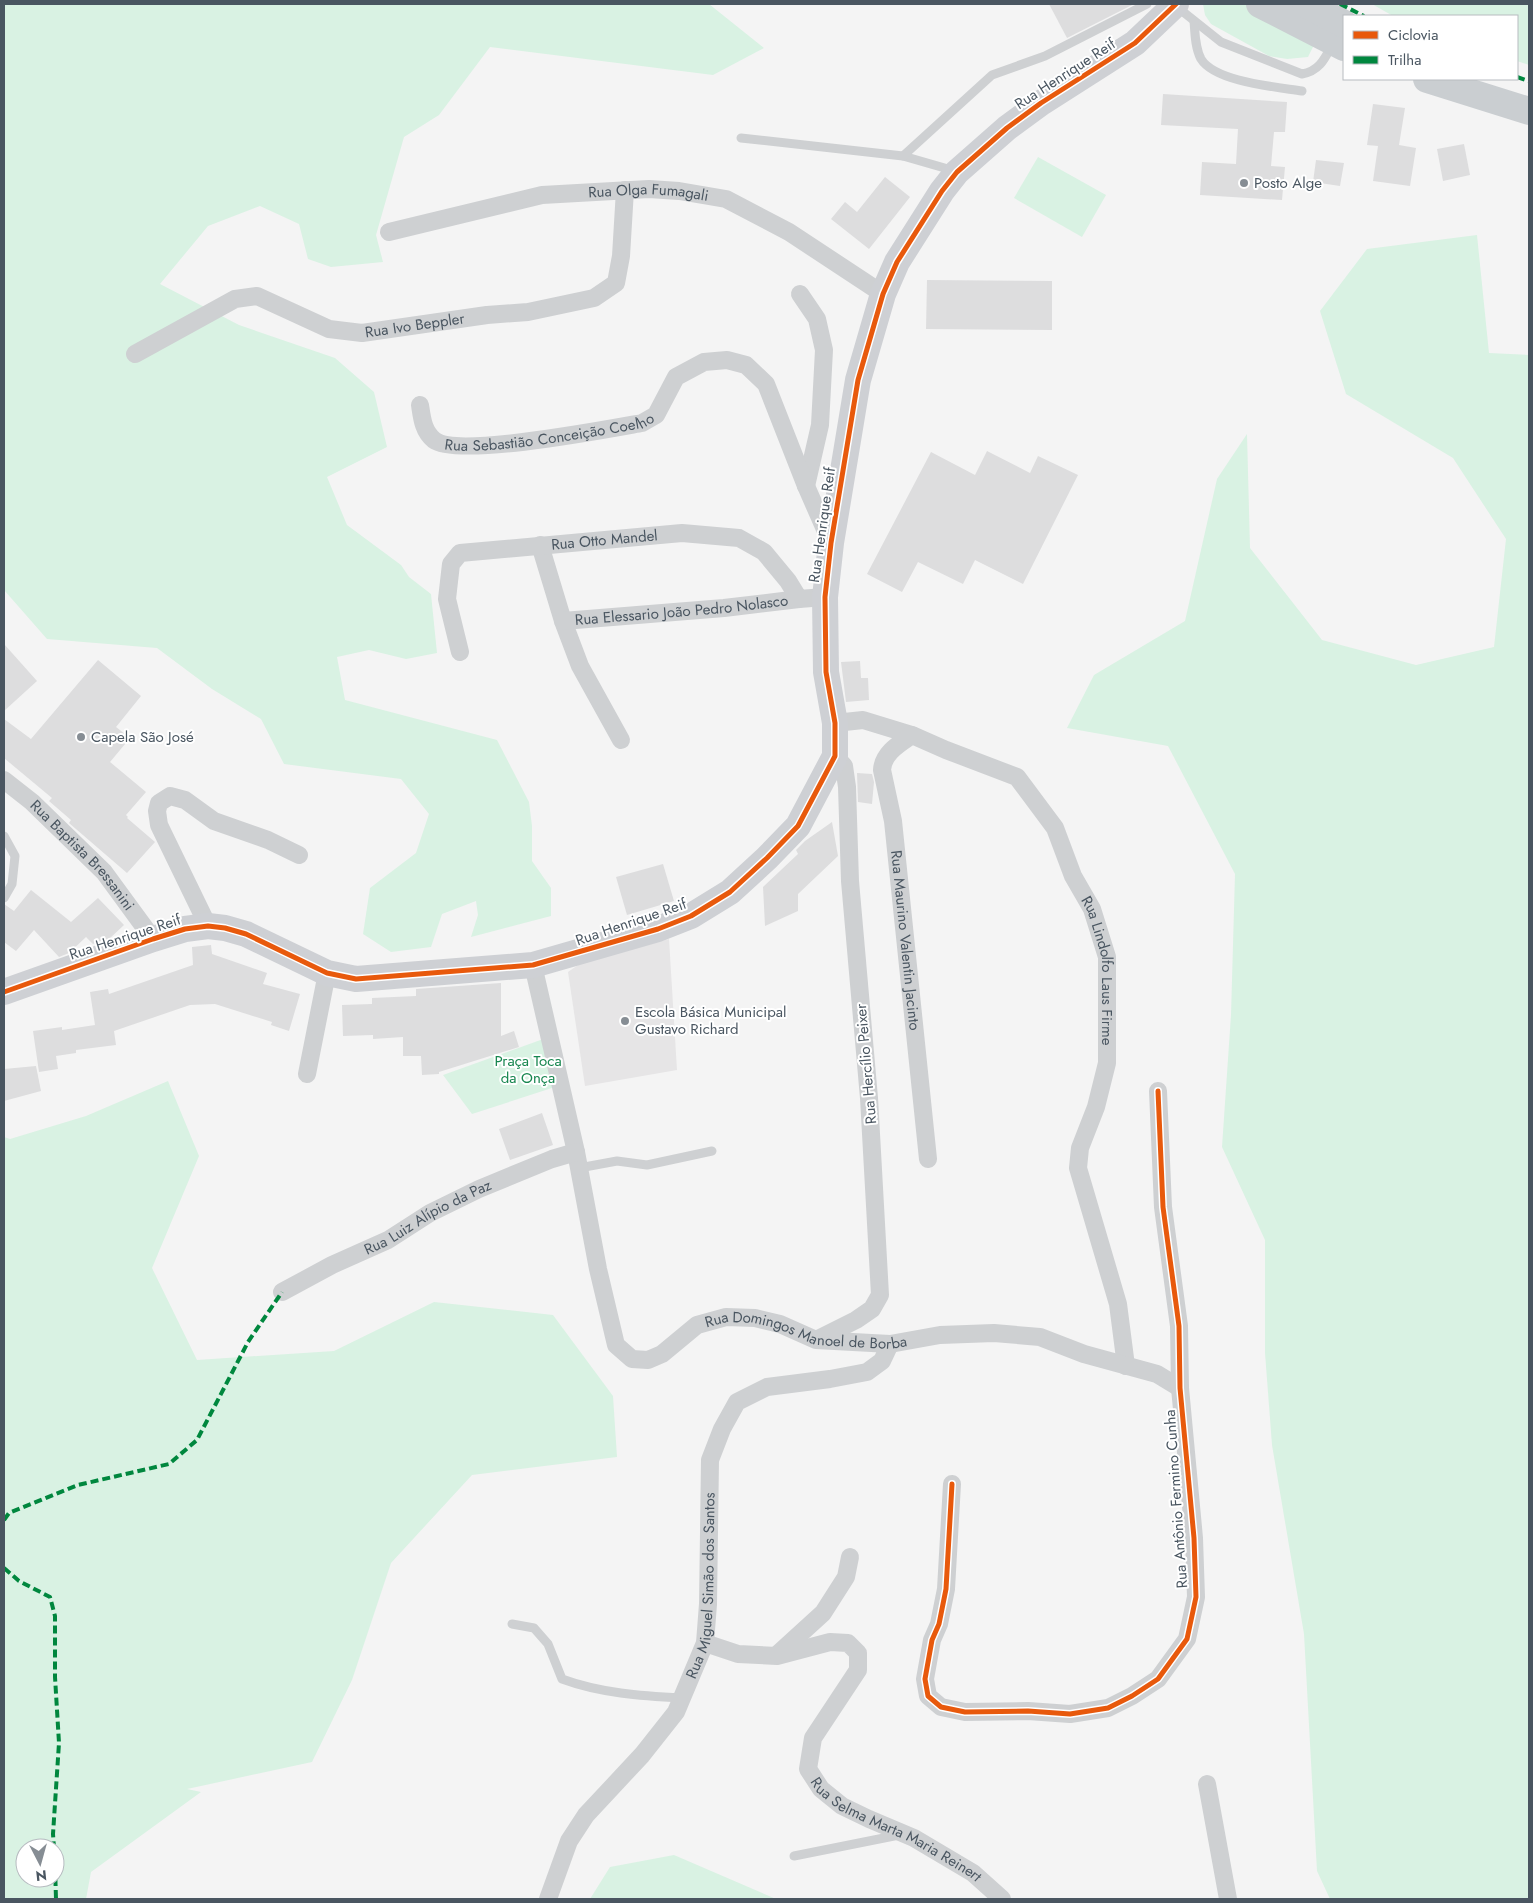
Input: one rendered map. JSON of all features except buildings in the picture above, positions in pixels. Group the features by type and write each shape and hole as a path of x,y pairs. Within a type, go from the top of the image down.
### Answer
{"main road":[{"path":"1260,4 1341,34"},
{"path":"1306,4 1341,34"},
{"path":"1430,80 1529,112"},
{"path":"1486,80 1529,93"}],"street":[{"name":"Rua Henrique Reif","path":"4,992 153,939 185,929 208,926 225,928 246,934 327,973 356,979 533,965 658,929 692,916 730,892 798,826 835,756 835,723 826,672 825,597 831,543 858,380 883,294 897,262 942,191 957,172 1007,128 1041,103 1135,43 1182,10"},
{"name":"Rua Olga Fumagali","path":"389,232 542,195 625,190 678,191 726,199 789,232 883,294"},
{"name":"Rua Ivo Beppler","path":"136,354 235,299 257,296 329,329 362,333 487,315 528,312 594,298 616,283 625,219 625,190"},
{"path":"800,294 817,319 824,350 820,425 806,486"},
{"name":"Rua Sebastião Conceição Coelho","path":"420,405 423,426 434,440 452,446 544,440 642,423 656,415 676,377 704,362 727,360 746,365 766,384 806,486 831,543"},
{"name":"Rua Otto Mandel","path":"460,652 448,599 451,564 460,553 682,533 739,538 764,552 788,581 798,599"},
{"path":"540,545 563,622 580,666 621,740"},
{"path":"798,599 825,597"},
{"name":"Rua Elessario João Pedro Nolasco","path":"563,622 724,608 798,599"},
{"name":"Rua Lindolfo Laus Firme","path":"835,723 863,720 912,735 1017,776 1055,828 1073,876 1092,909 1107,957 1107,1063 1096,1107 1080,1148 1078,1168 1118,1304 1126,1366"},
{"name":"Rua Maurino Valentin Jacinto","path":"912,735 890,752 883,761 882,770 893,821 928,1159"},
{"name":"Rua Hercílio Peixer","path":"816,1340 856,1320 872,1309 880,1294 869,1098 850,881 847,787 844,766 835,756"},
{"name":"Rua Baptista Bressanini","path":"4,780 32,802 104,872 153,939"},
{"path":"208,926 160,825 157,811 159,803 170,796 185,800 214,821 268,840 299,855"},
{"name":"Rua Domingos Manoel de Borba","path":"533,965 616,1345 632,1358 648,1360 662,1354 697,1325 726,1317 755,1318 780,1324 816,1340 890,1344 940,1335 994,1333 1040,1337 1084,1354 1157,1374 1180,1388"},
{"path":"307,1074 327,973"},
{"name":"Rua Antônio Fermino Cunha","path":"952,1484 946,1589 940,1624 932,1640 925,1679 928,1696 941,1707 965,1712 1028,1711 1070,1714 1108,1708 1132,1696 1158,1679 1187,1639 1196,1597 1194,1538 1180,1388 1179,1326 1163,1207 1158,1090"},
{"name":"Rua Luiz Alípio da Paz","path":"282,1292 332,1265 388,1240 430,1212 479,1189 552,1159 577,1160"},
{"name":"Rua Miguel Simão dos Santos","path":"548,1899 569,1841 586,1815 642,1755 676,1712 705,1643 708,1604 710,1460 722,1429 737,1402 766,1387 867,1372 882,1362 890,1344"},
{"path":"777,1656 823,1613 846,1577 850,1557"},
{"name":"Rua Selma Marta Maria Reinert","path":"705,1643 738,1654 777,1656 830,1642 848,1643 858,1653 858,1670 812,1738 808,1769 821,1789 842,1806 904,1834 973,1873 1002,1899"},
{"path":"1207,1784 1228,1899"}],"lane":[{"path":"903,156 992,75 1045,56 1147,4"},
{"path":"1182,10 1221,42 1302,74 1310,73 1320,66 1341,34"},
{"path":"1182,10 1202,59 1211,69 1240,81 1302,91"},
{"path":"740,138 903,156 957,172"},
{"path":"4,836 15,856 12,884 4,898"},
{"path":"577,1160 617,1161 647,1165 712,1152"},
{"path":"512,1624 534,1628 548,1644 562,1679 584,1687 636,1695 682,1698"},
{"path":"794,1856 904,1834"}],"shaded area":[{"name":"Escola Básica Municipal Gustavo Richard","path":"669,939 677,1070 585,1086 568,972 581,963"}],"green space":[{"path":"4,4 709,4 764,48 713,75 490,47 439,115 404,137 376,235 383,262 331,267 308,259 299,224 260,206 208,226 160,284 239,325 335,358 374,392 387,447 327,477 347,525 401,565 409,577 431,594 437,653 406,659 369,650 337,657 345,700 497,740 529,802 532,826 532,861 551,888 551,916 471,937 478,915 476,901 442,914 431,947 391,952 363,934 370,888 416,853 429,814 401,779 284,764 261,719 212,689 157,648 47,639 4,590"},
{"path":"1203,4 1244,4 1313,39 1313,47 1308,57 1287,59 1269,56 1211,24 1205,15"},
{"path":"1372,4 1529,4 1529,65 1518,61 1518,15 1391,15"},
{"path":"1038,157 1106,195 1082,237 1014,198"},
{"path":"1477,235 1489,353 1529,355 1529,1899 1330,1899 1317,1871 1304,1634 1272,1445 1265,1353 1265,1240 1222,1147 1231,1015 1235,874 1168,746 1067,728 1094,675 1185,621 1217,479 1247,434 1250,548 1322,640 1416,665 1494,647 1506,539 1453,458 1346,394 1320,311 1367,249"},
{"name":"Praça Toca da Onça","path":"546,1038 558,1086 472,1114 443,1075"},
{"path":"168,1081 199,1156 152,1268 197,1360 334,1351 434,1302 553,1315 613,1396 617,1457 472,1475 391,1563 352,1680 312,1762 187,1789 201,1792 91,1872 86,1899 4,1899 4,1137 10,1139 86,1116"},
{"path":"674,1855 776,1899 590,1899 610,1867"}],"marked path":[{"path":"1340,4 1362,15"},
{"path":"1518,77 1529,81"},
{"path":"4,1520 9,1513 78,1485 169,1464 197,1440 248,1342 282,1292"},
{"path":"4,1568 19,1581 50,1597 55,1616 55,1677 59,1743 53,1838"},
{"path":"56,1888 56,1899"}],"cycle path":[{"path":"4,992 153,939 185,929 208,926 225,928 246,934 327,973 356,979 533,965 658,929 691,916 730,892 798,826 835,756 835,723 826,672 825,597 831,543 858,380 883,294 897,262 942,191 957,172 1007,128 1041,103 1135,43 1176,4"},
{"path":"952,1484 946,1589 939,1624 932,1640 925,1679 928,1696 941,1707 965,1712 1028,1711 1070,1714 1108,1708 1132,1696 1158,1679 1187,1639 1196,1597 1194,1538 1180,1388 1179,1326 1163,1207 1158,1091"}],"place":[{"name":"Posto Alge","path":"1244,183"},
{"name":"Capela São José","path":"81,737"},
{"name":"Escola Básica Municipal Gustavo Richard","path":"625,1021"}]}
